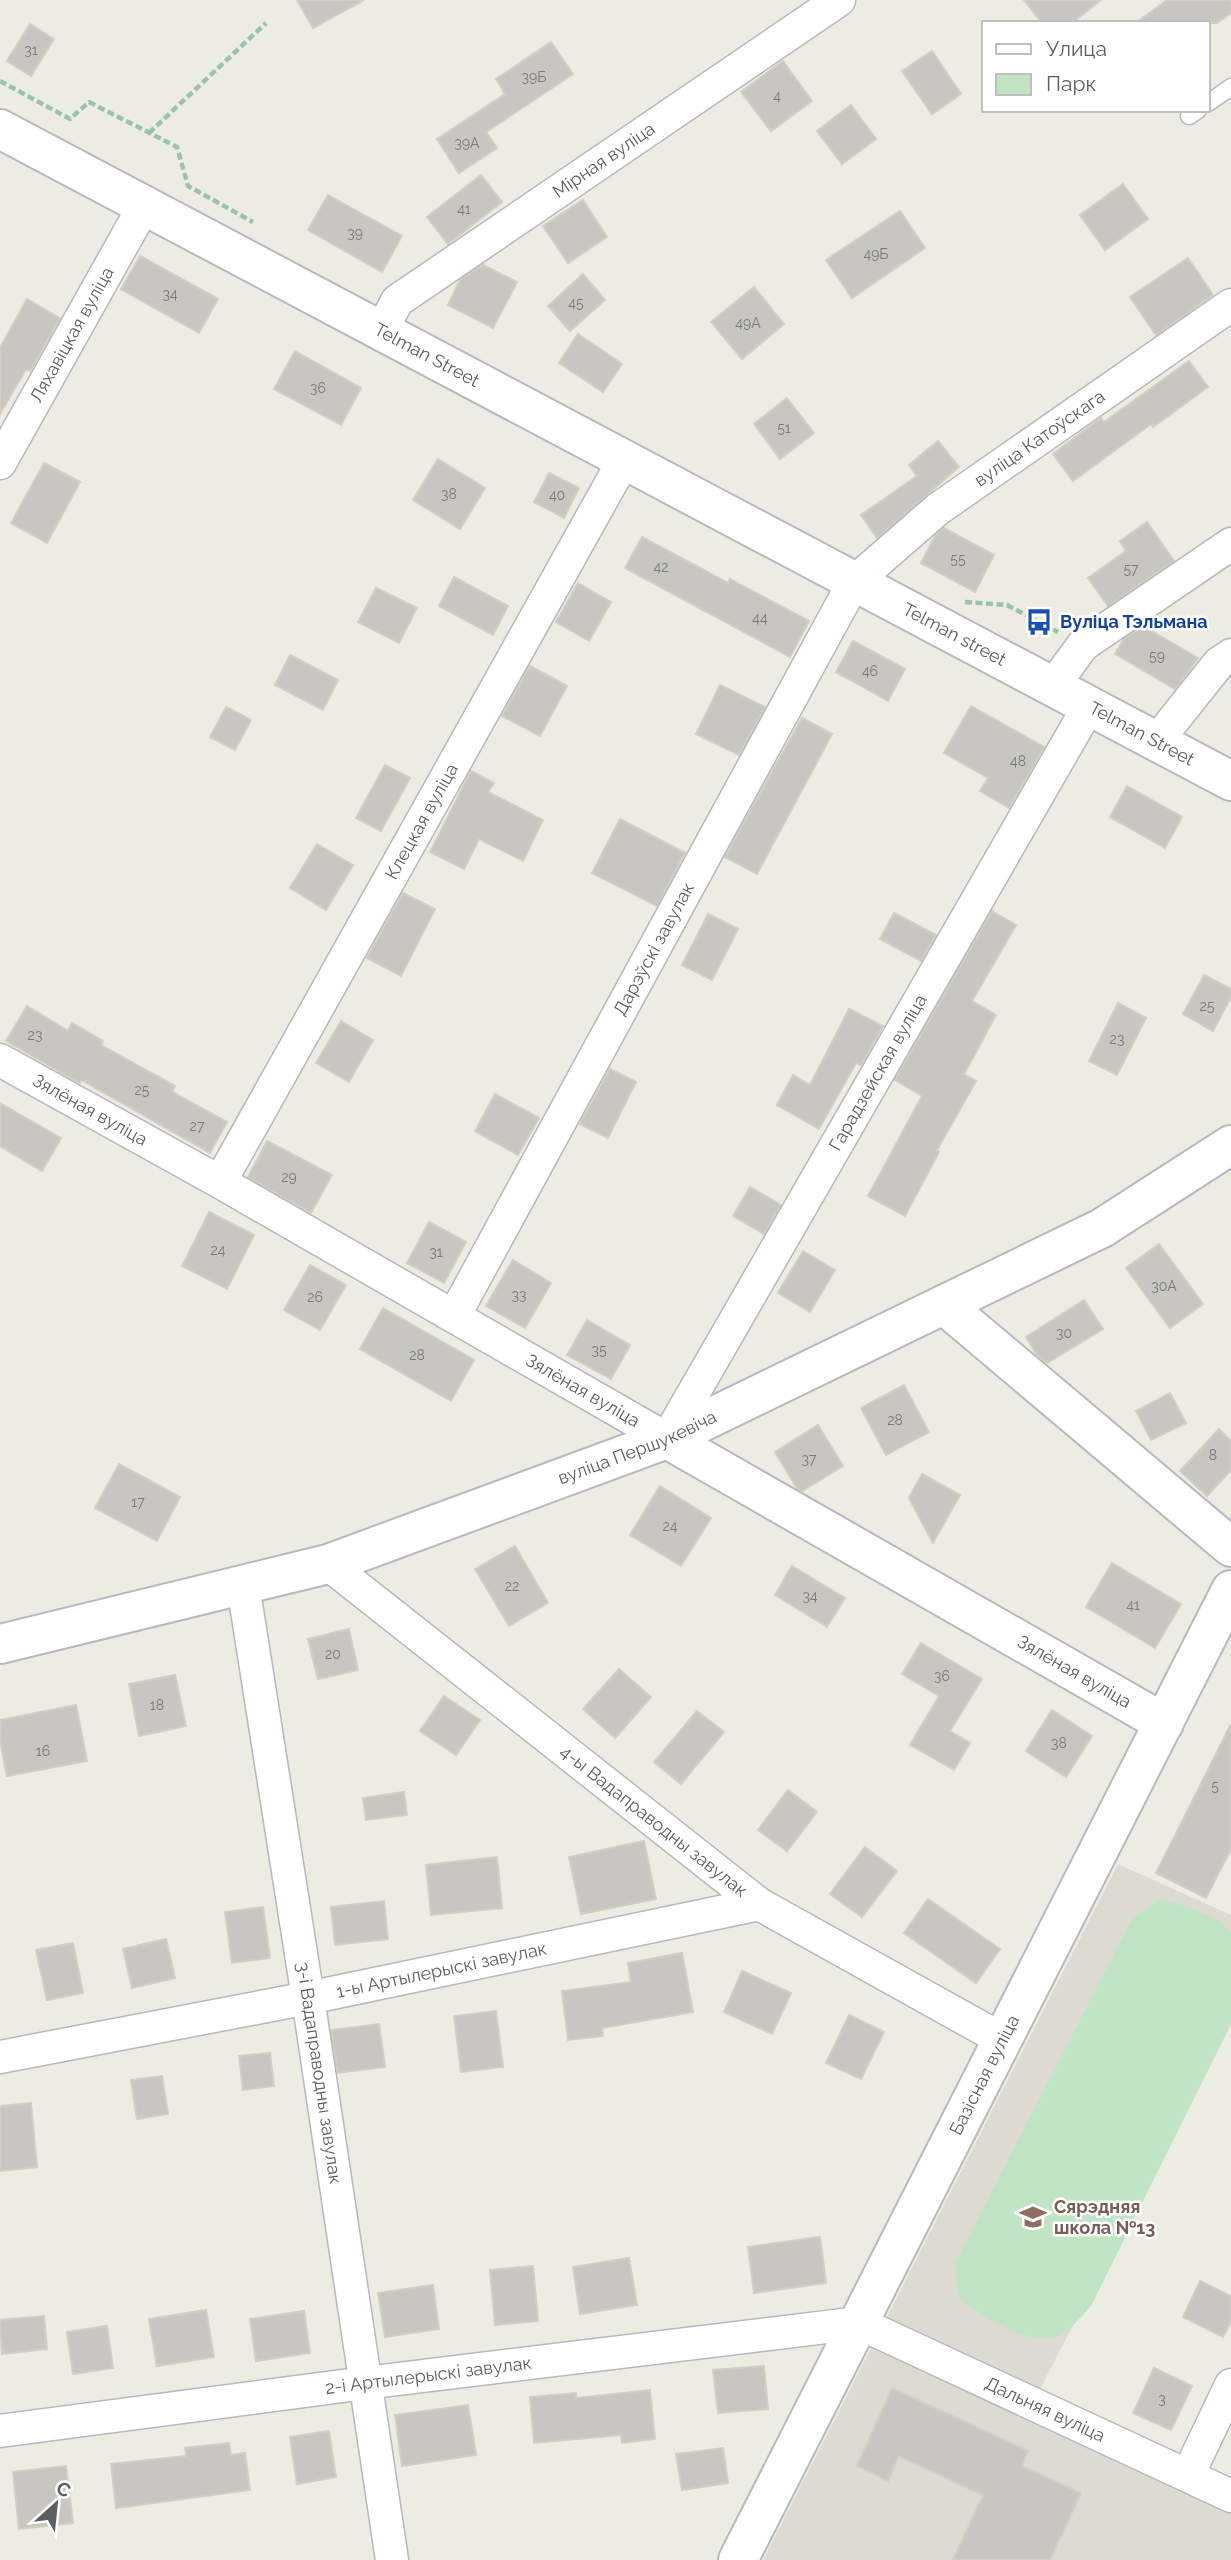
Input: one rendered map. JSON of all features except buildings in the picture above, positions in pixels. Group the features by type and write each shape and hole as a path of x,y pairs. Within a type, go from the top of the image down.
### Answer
{"main road":[{"name":"Telman Street","path":"0,129 855,582"},
{"name":"Telman street","path":"855,582 1052,687"},
{"name":"Telman Street","path":"1052,687 1231,781"},
{"name":"вуліца Першукевіча","path":"0,1644 328,1564 667,1439 1102,1228 1231,1145"},
{"path":"944,1305 1231,1547"},
{"name":"Зялёная вуліца","path":"667,1439 1164,1723"},
{"name":"Базісная вуліца","path":"738,2560 1164,1723 1222,1632 1231,1590"}],"street":[{"name":"Мірная вуліца","path":"381,332 397,301 839,0"},
{"name":"Ляхавіцкая вуліца","path":"0,463 144,206"},
{"name":"вуліца Катоўскага","path":"855,582 938,509 1231,305"},
{"name":"Клецкая вуліца","path":"220,1182 624,460"},
{"path":"1052,687 1083,645 1231,544"},
{"name":"Дарэўскі завулак","path":"454,1316 855,582"},
{"path":"1156,742 1219,663 1231,654"},
{"name":"Гарадзейская вуліца","path":"667,1439 1088,706"},
{"name":"Зялёная вуліца","path":"0,1060 220,1182 667,1439"},
{"name":"4-ы Вадаправодны завулак","path":"328,1564 760,1904 1003,2040"},
{"name":"3-і Вадаправодны завулак","path":"243,1585 392,2560"},
{"name":"1-ы Артылерыскі завулак","path":"0,2057 308,1998 760,1904"},
{"name":"2-і Артылерыскі завулак","path":"0,2431 859,2323"},
{"name":"Дальняя вуліца","path":"859,2323 1231,2496"},
{"path":"1188,2475 1231,2385"}],"lane":[{"path":"1210,102 1231,87"}],"path":[{"path":"149,133 266,23"},
{"path":"0,81 70,119 89,102 177,147 188,186 258,225"},
{"path":"954,596 966,602 1007,605 1083,645"}],"shaded area":[{"name":"Сярэдняя школа №13","path":"1118,1864 1231,1915 1231,2020 1027,2414 1231,2508 1231,2560 763,2560"}],"green space":[{"path":"1160,1899 1208,1915 1231,1933 1231,2024 1091,2306 1059,2335 1042,2339 1017,2333 990,2320 958,2297 955,2263 1133,1917"}],"place":[{"name":"Вуліца Тэльмана","path":"1039,622"},
{"name":"Сярэдняя школа №13","path":"1033,2217"}]}
